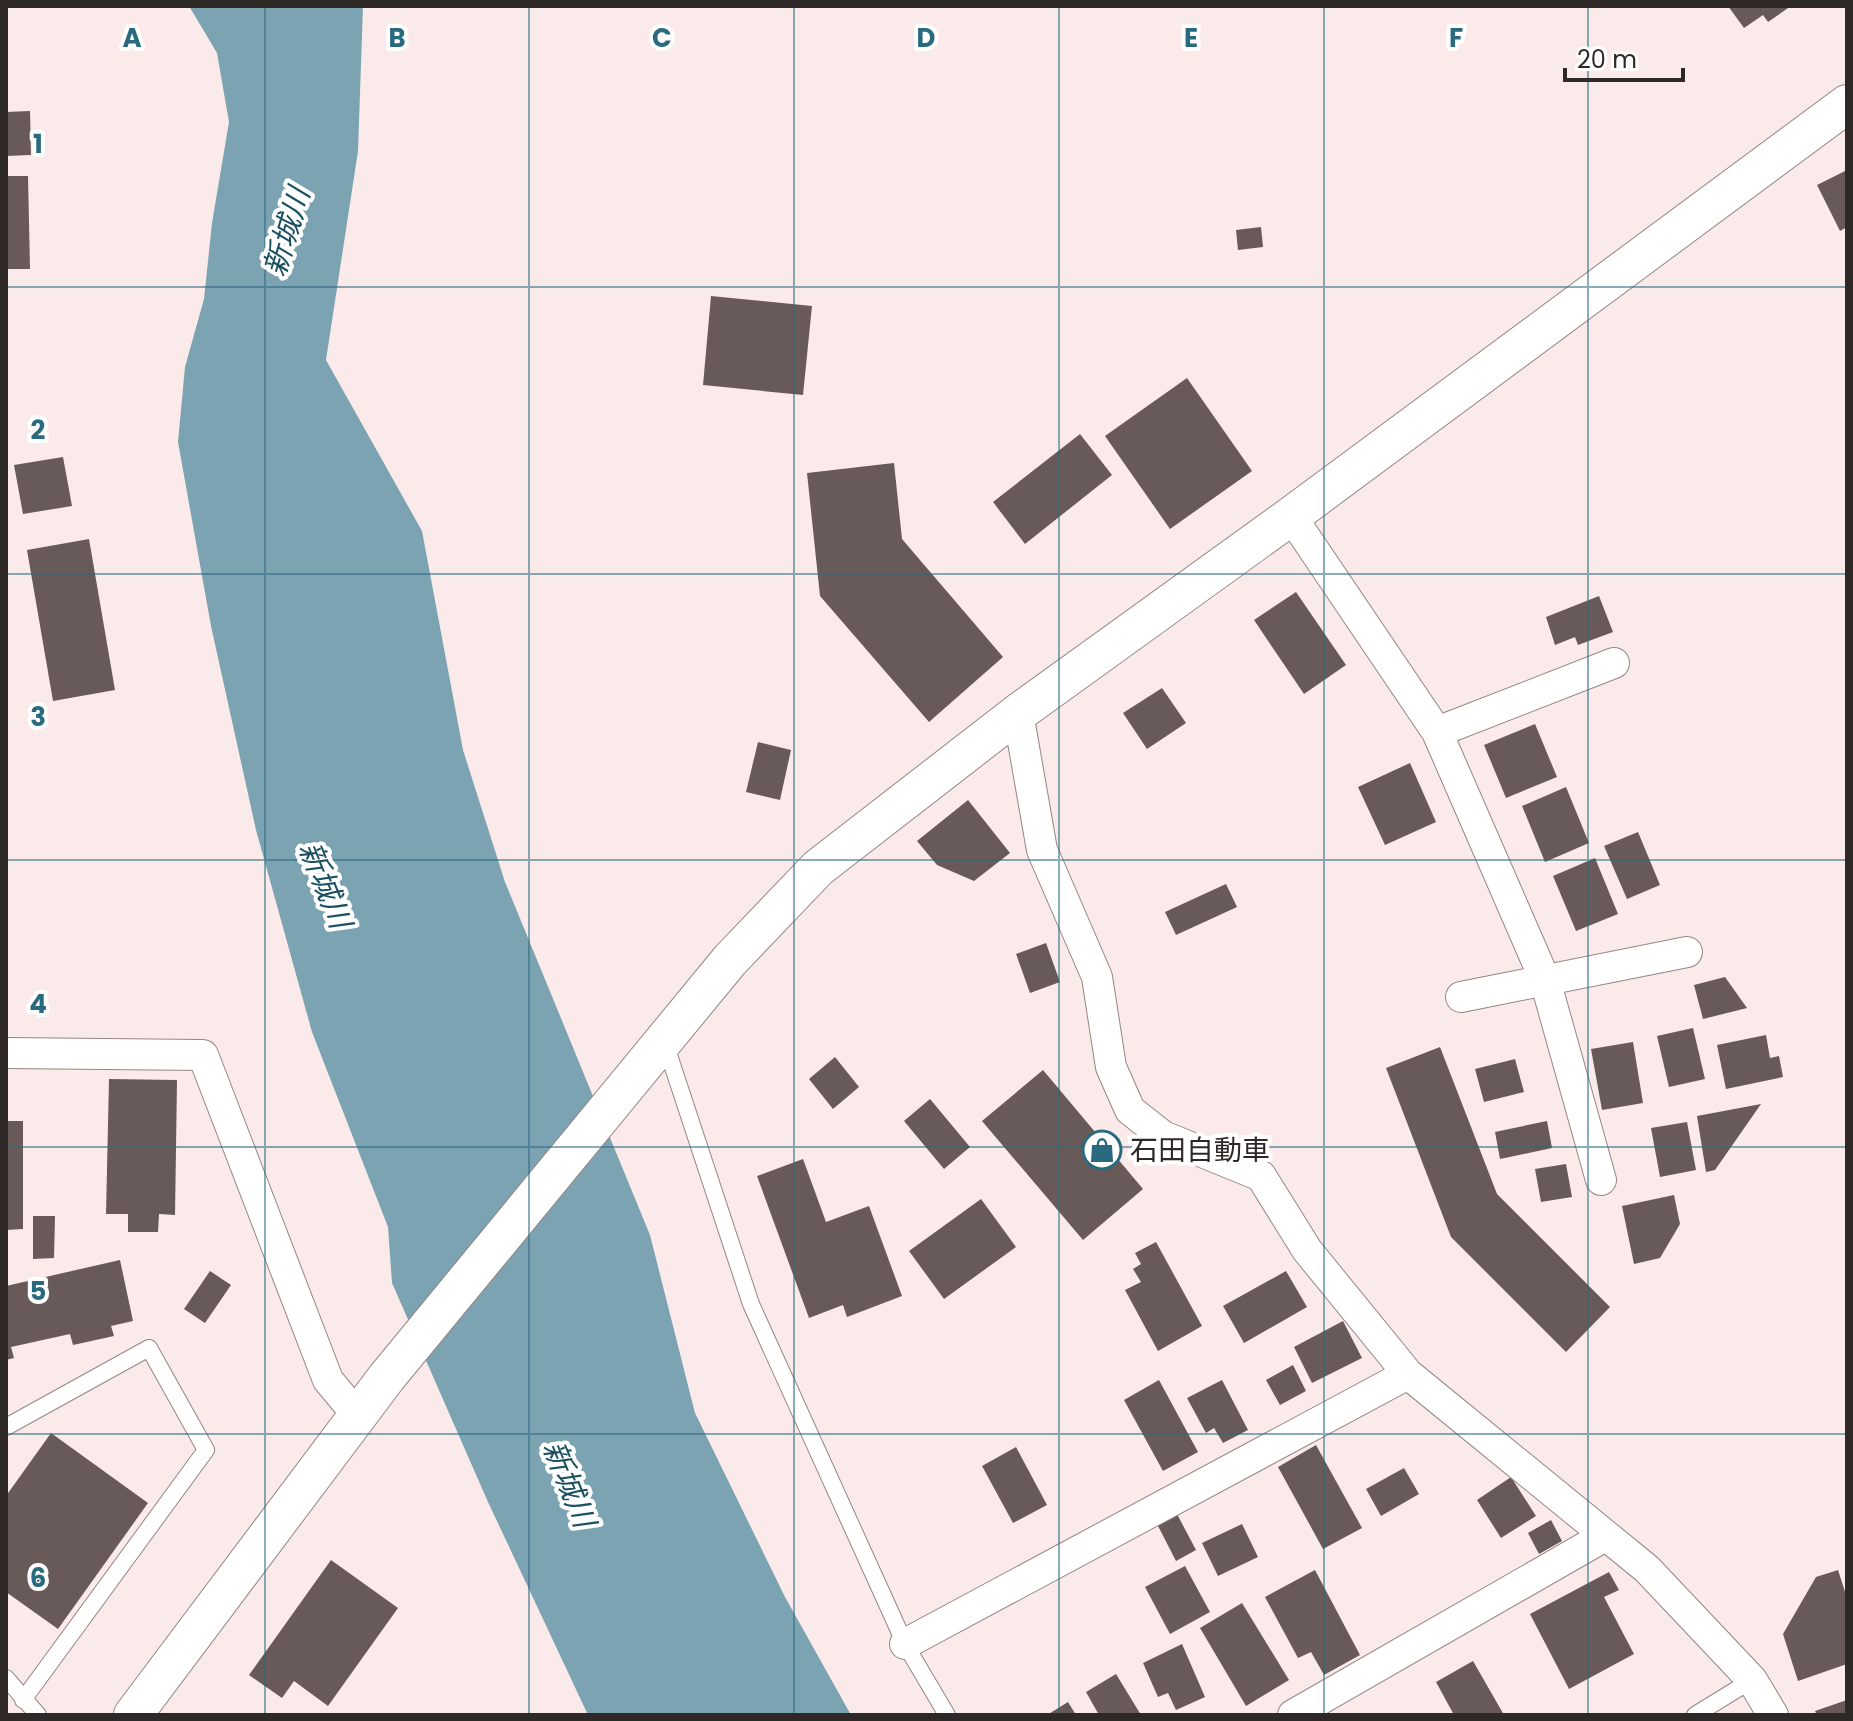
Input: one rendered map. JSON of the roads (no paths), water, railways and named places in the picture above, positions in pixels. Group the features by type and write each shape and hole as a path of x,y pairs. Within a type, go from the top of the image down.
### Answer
{"street":[{"path":"133,1715 386,1378 730,960 818,868 1018,713 1291,516 1847,104"},
{"path":"1291,516 1437,732 1545,980 1601,1180"},
{"path":"1437,732 1614,663"},
{"path":"1018,713 1042,850 1097,977 1111,1067 1130,1110 1163,1136 1261,1176 1307,1250 1408,1374 1647,1569 1752,1680 1773,1715"},
{"path":"1461,997 1687,952"},
{"path":"6,1053 203,1055 328,1380 358,1416"},
{"path":"905,1644 1408,1374"},
{"path":"1293,1715 1605,1536"}],"lane":[{"path":"658,1049 751,1304 905,1644 947,1715"},
{"path":"6,1427 149,1348 206,1450 23,1700"},
{"path":"6,1678 38,1715"},
{"path":"1695,1715 1752,1680"}],"water":[{"name":"新城川","path":"189,6 363,6 358,151 326,360 422,531 463,750 505,882 650,1235 695,1413 785,1597 851,1715 588,1715 488,1502 392,1283 388,1227 312,1032 256,830 211,626 178,442 185,367 204,299 212,223 229,122 217,53"}],"place":[{"name":"石田自動車","path":"1102,1150"}]}
